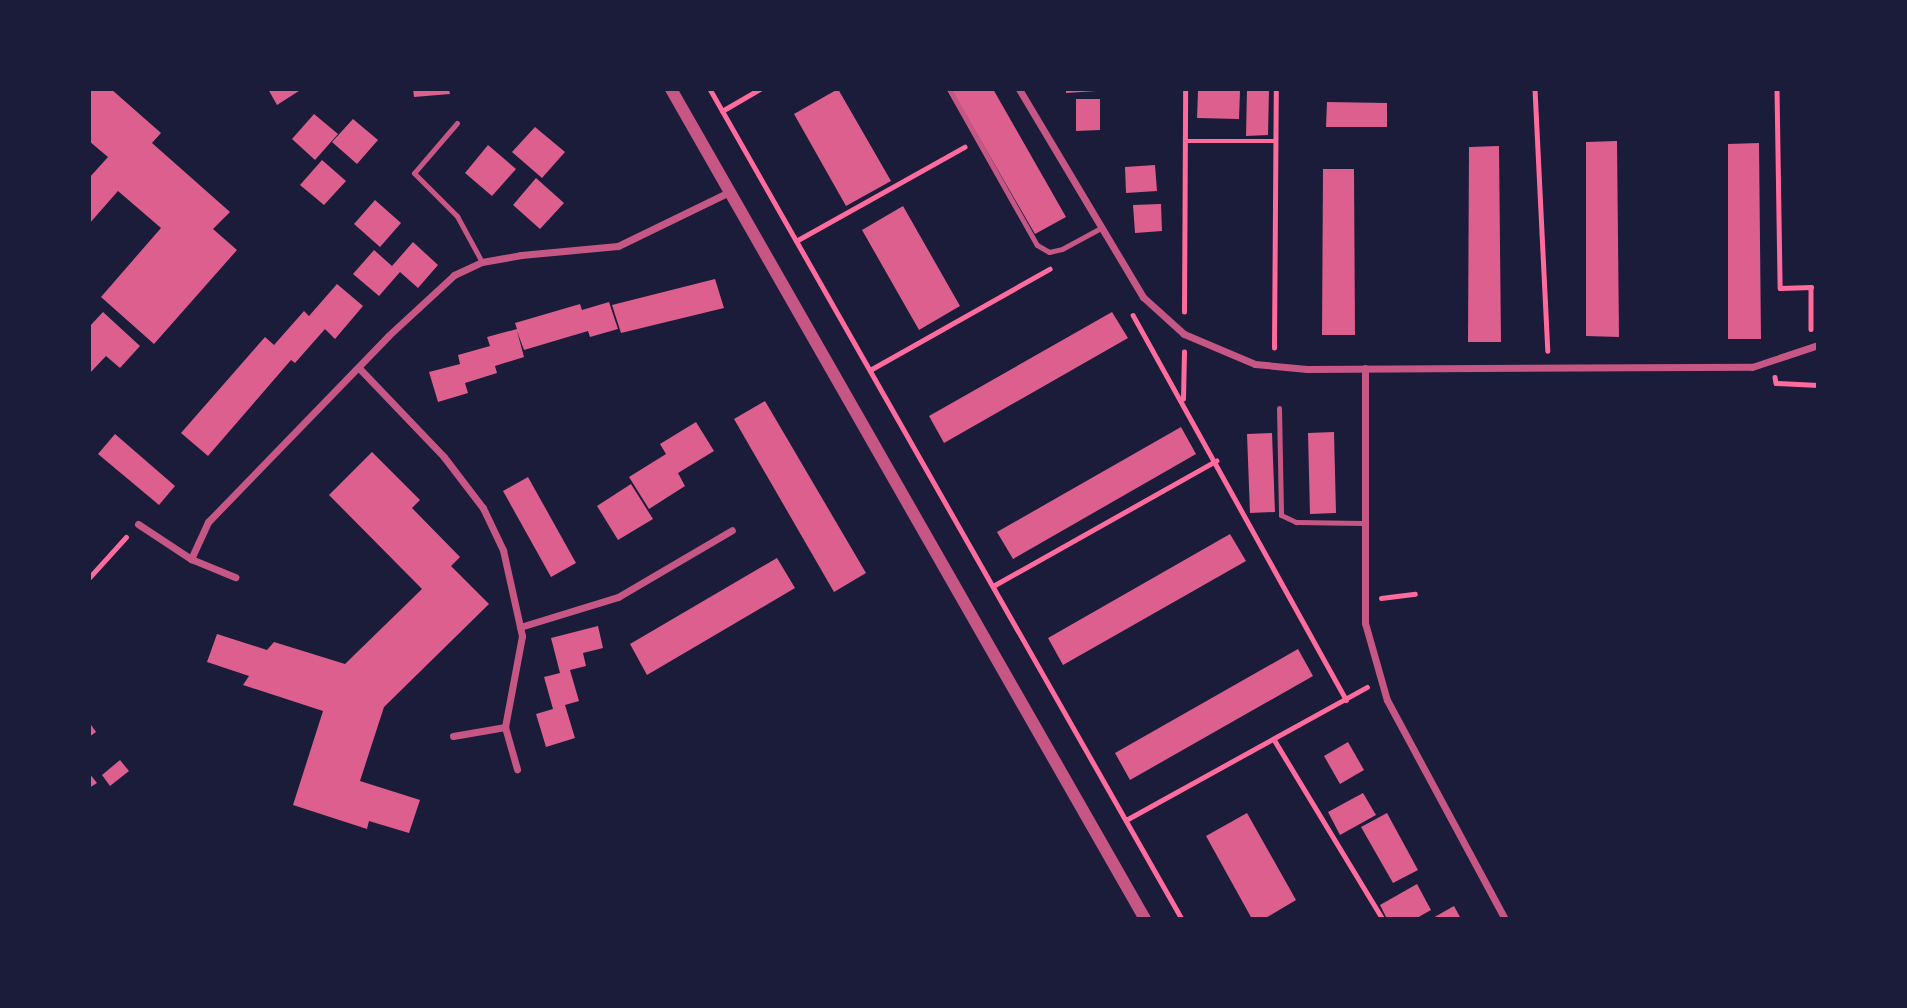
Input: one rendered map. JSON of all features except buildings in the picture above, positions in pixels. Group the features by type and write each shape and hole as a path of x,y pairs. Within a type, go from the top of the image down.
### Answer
{"street":[{"path":"671,89 1145,919"},
{"path":"1019,89 1099,229 1143,297 1184,334 1212,349 1274,366 1538,369 1772,363 1815,346"},
{"path":"191,559 208,522 454,275 482,262 618,246 729,191"},
{"path":"359,368 444,457 483,508 503,550 520,627 505,727 517,769"},
{"path":"1365,368 1363,600 1381,680 1413,754 1505,919"},
{"path":"138,524 191,559 235,577"},
{"path":"520,627 618,597 733,530"},
{"path":"453,736 505,727"}],"lane":[{"path":"949,89 1037,244 1049,252 1062,249 1099,229"},
{"path":"457,123 414,173 457,216 482,262"},
{"path":"1279,408 1282,515 1296,522 1363,523"}],"path":[{"path":"710,89 1182,919"},
{"path":"722,111 760,89"},
{"path":"1183,400 1185,89"},
{"path":"1274,366 1276,89"},
{"path":"1535,89 1548,323 1548,355 1538,369"},
{"path":"1777,89 1780,288 1811,287 1815,346"},
{"path":"796,241 978,140"},
{"path":"1185,141 1275,141"},
{"path":"870,370 1057,265"},
{"path":"1127,305 1183,400 1346,700"},
{"path":"1772,363 1776,383 1818,385"},
{"path":"993,586 1216,461"},
{"path":"89,578 138,524"},
{"path":"1363,600 1415,594"},
{"path":"1126,820 1275,741 1381,680"},
{"path":"1275,741 1383,919"}]}
